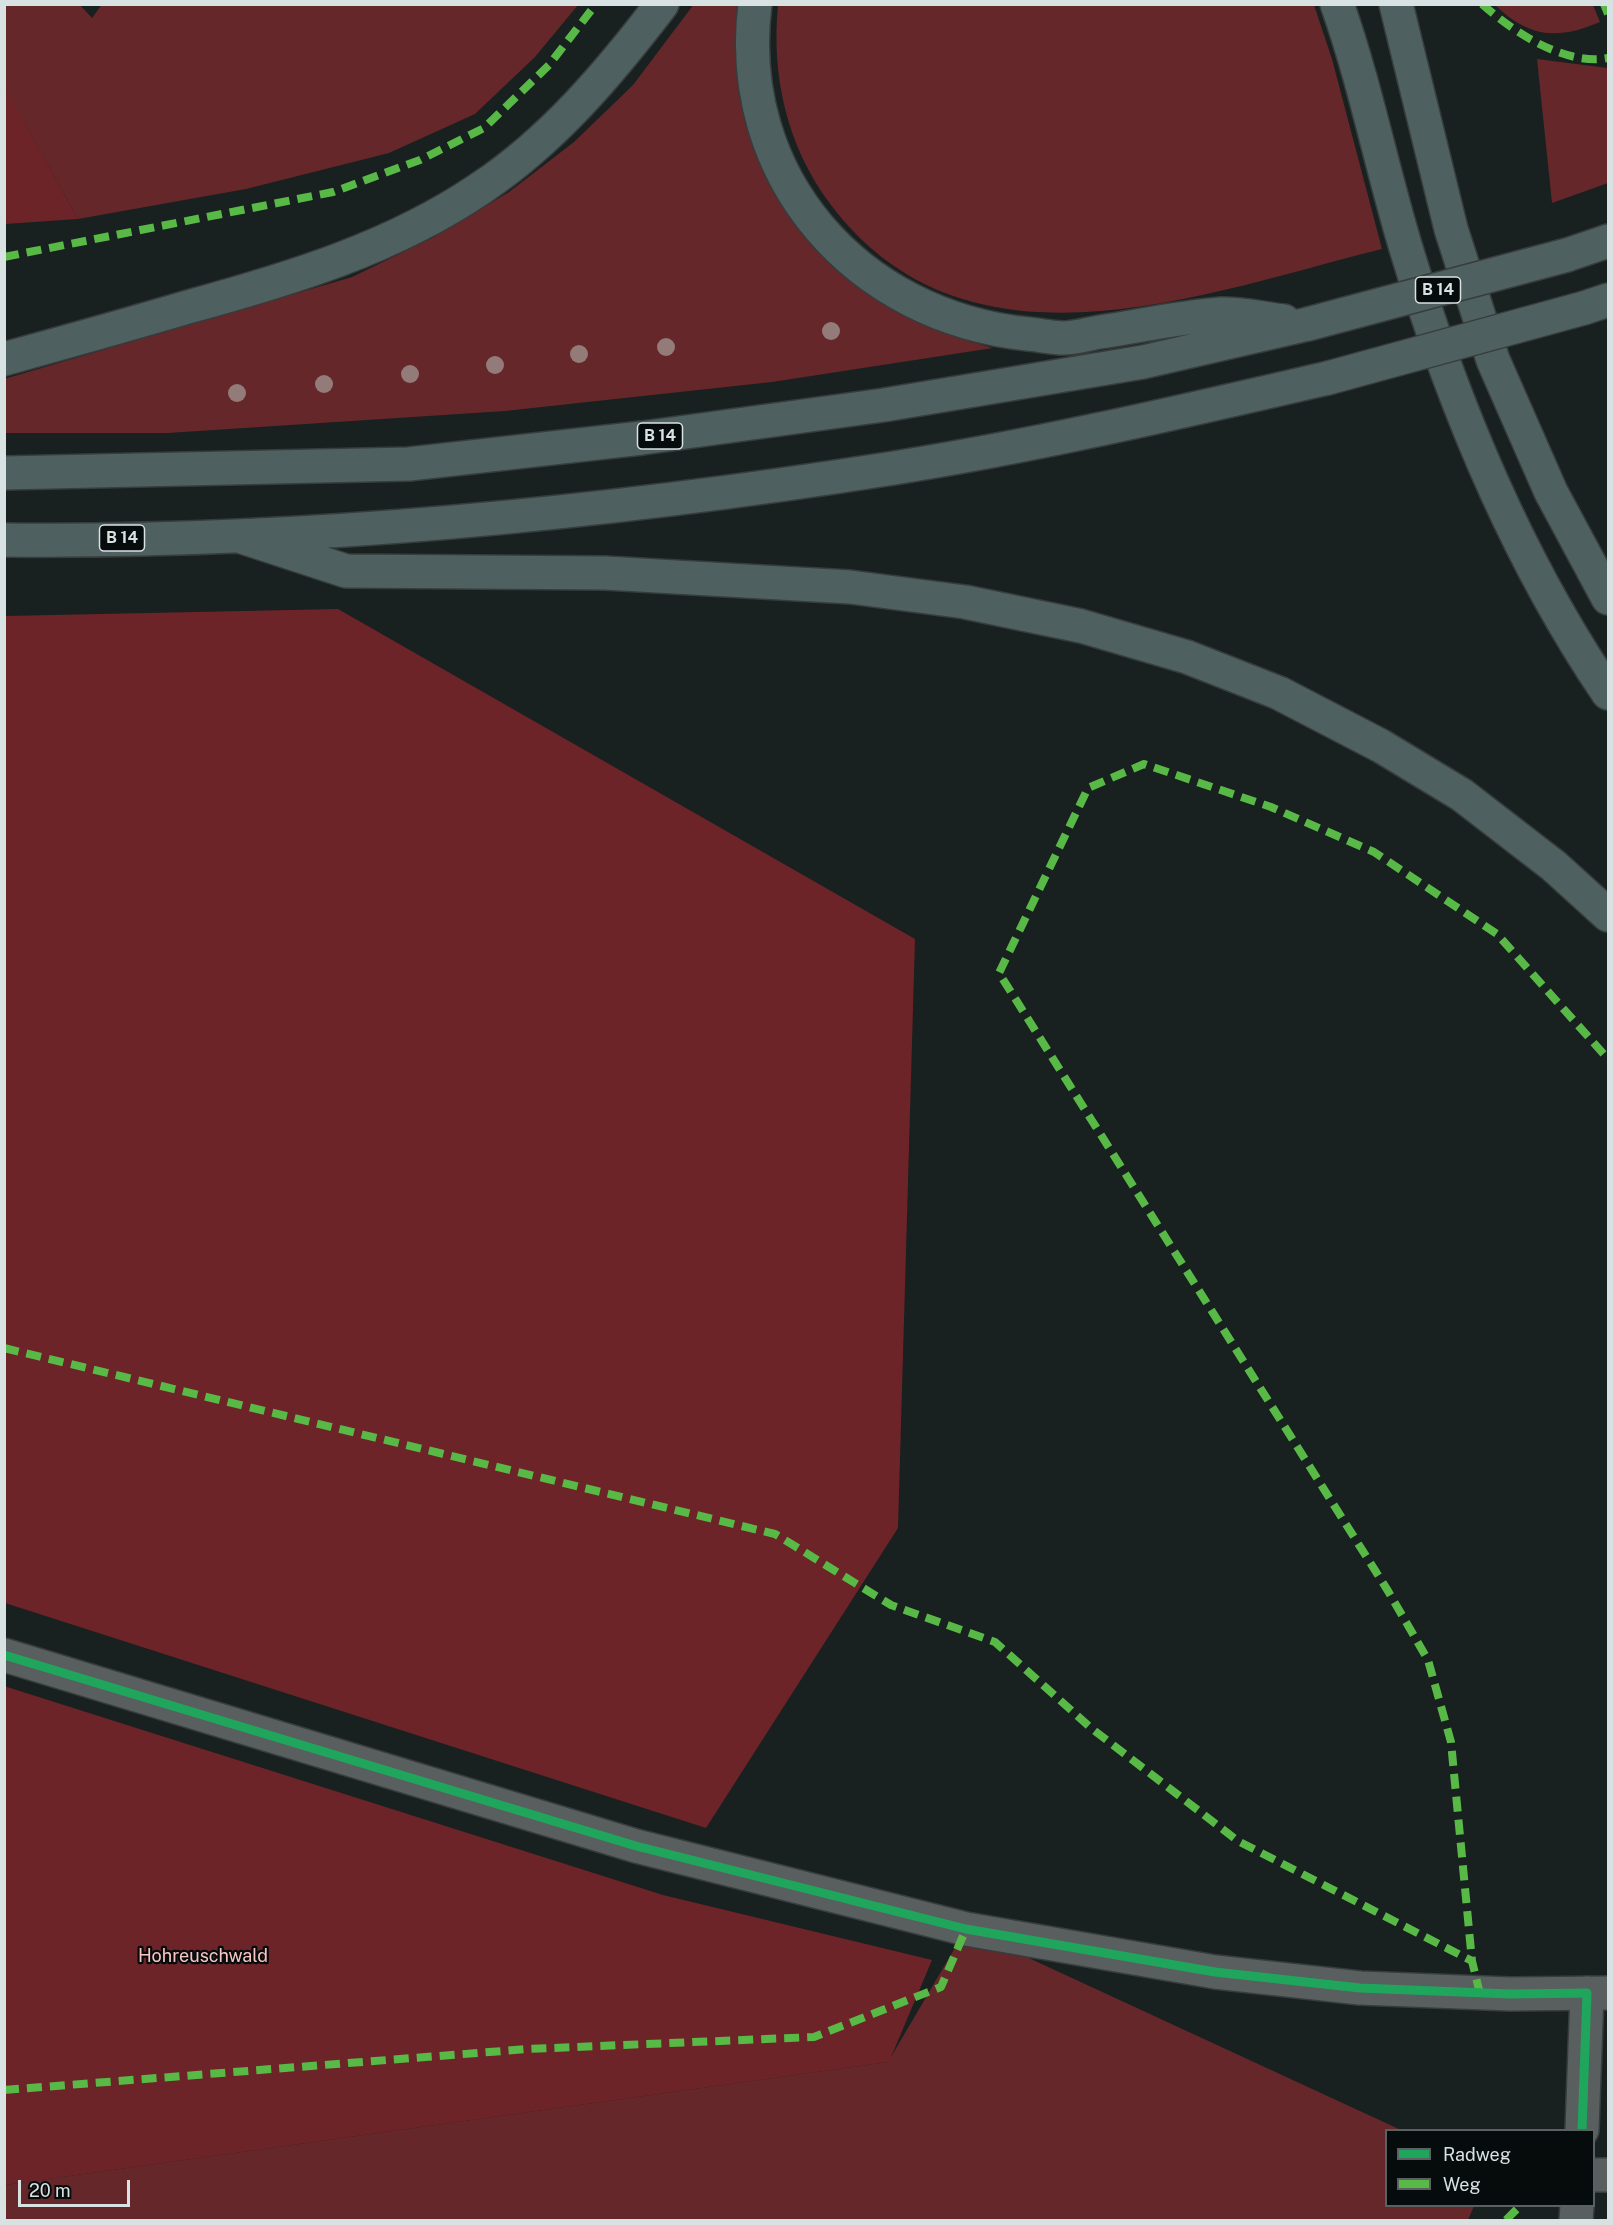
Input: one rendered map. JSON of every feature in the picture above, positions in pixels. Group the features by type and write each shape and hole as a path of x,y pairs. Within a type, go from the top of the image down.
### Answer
{"highway":[{"path":"4,359 246,291 337,262 424,222 482,188 558,126 617,62 662,4"},
{"path":"755,4 751,38 756,94 771,150 799,203 828,239 879,283 936,314 999,331 1042,336 1064,338 1222,314 1308,324"},
{"path":"1338,4 1404,243 1445,372 1490,480 1538,573 1608,693"},
{"path":"1396,4 1452,228 1492,360 1551,492 1608,598"},
{"name":"B 14","path":"4,473 409,464 642,438 885,405 1143,362 1308,324 1567,255 1608,241"},
{"name":"B 14","path":"4,540 239,536 414,527 653,501 896,468 1142,420 1328,378 1596,304"},
{"path":"239,536 346,571 605,573 850,587 965,602 1081,626 1187,657 1279,693 1381,746 1462,795 1554,866 1608,915"}],"street":[{"path":"4,1655 636,1846 966,1929 1215,1972 1360,1988 1490,1994 1598,1993 1582,2129"}],"shaded area":[{"path":"102,4 578,5 535,57 475,114 389,153 246,189 78,219 5,88 4,5 80,5 92,18"},
{"path":"694,4 741,5 737,55 742,102 754,146 773,188 798,226 828,259 863,289 902,314 945,333 993,348 772,382 505,411 168,433 5,433 4,379 352,277 432,238 509,192 574,142 633,85"},
{"path":"778,5 1314,5 1332,59 1382,249 1239,287 1164,303 1090,312 1018,310 949,295 887,261 831,205 816,183 803,159 785,110 777,58"},
{"path":"1495,5 1593,5 1600,22 1571,32 1544,33 1520,24"},
{"path":"1537,59 1608,68 1608,183 1552,203"},
{"path":"966,1929 1399,2129 1385,2129 1385,2207 1474,2207 1468,2220 5,2220 4,2185 888,2062"}],"green space":[{"path":"5,87 78,219 5,224"},
{"path":"338,609 915,939 898,1528 706,1828 5,1603 5,616"},
{"name":"Hohreuschwald","path":"4,1686 663,1895 932,1960 889,2062 5,2185"}],"marked path":[{"path":"4,257 333,192 420,160 484,128 549,65 596,4"},
{"path":"1482,4 1524,36 1557,52 1575,57 1608,58"},
{"path":"1604,4 1608,14"},
{"path":"1480,1994 1472,1961 1451,1742 1428,1660 1388,1591 999,973 1088,788 1144,764 1271,807 1374,852 1497,934 1608,1059"},
{"path":"4,1348 775,1534 891,1605 995,1642 1091,1728 1238,1841 1472,1961"},
{"path":"4,2090 528,2049 814,2037 941,1987 966,1929"},
{"path":"1506,2220 1519,2207"}],"cycle path":[{"path":"4,1655 636,1846 966,1929 1215,1972 1360,1988 1510,1994 1587,1993 1582,2129"}]}
